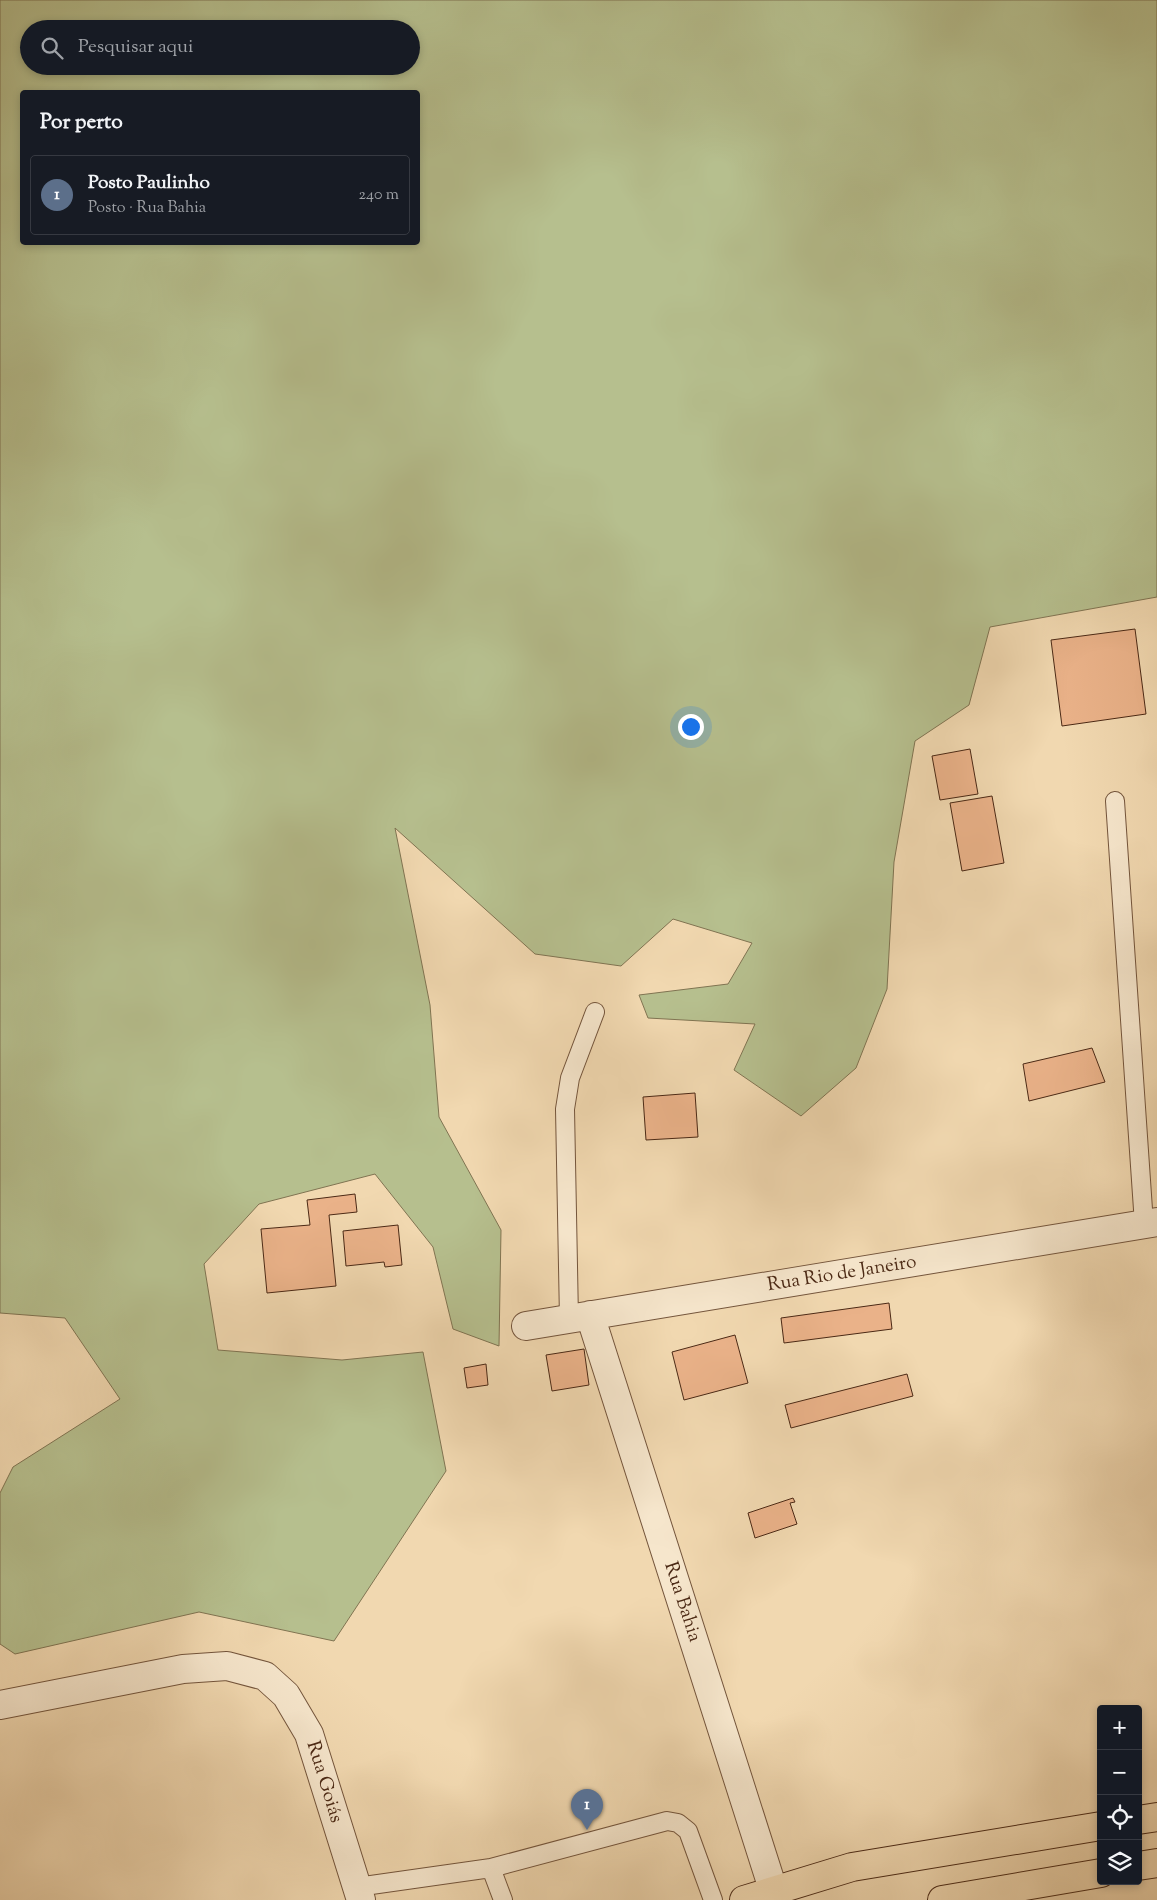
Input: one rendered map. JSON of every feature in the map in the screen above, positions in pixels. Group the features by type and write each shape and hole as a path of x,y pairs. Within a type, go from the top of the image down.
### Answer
{"main road":[{"path":"1142,1819 1157,1817"},
{"path":"744,1900 773,1889 852,1867 1097,1827"},
{"path":"1142,1865 1157,1863"},
{"path":"942,1900 1097,1874"}],"street":[{"name":"Rua Rio de Janeiro","path":"526,1326 1150,1223"},
{"name":"Rua Bahia","path":"580,1317 773,1889"},
{"name":"Rua Goiás","path":"0,1705 183,1669 227,1666 265,1676 286,1695 309,1734 359,1894"}],"lane":[{"path":"1116,801 1150,1223"},
{"path":"580,1317 565,1109 570,1078 595,1012"},
{"path":"359,1894 491,1868 666,1821 678,1823 688,1831 713,1900"},
{"path":"491,1868 503,1900"}],"green space":[{"path":"0,0 1157,0 1157,597 990,627 969,705 915,741 894,862 887,989 856,1068 801,1116 734,1070 755,1024 648,1018 639,995 728,984 752,943 673,919 621,966 535,954 395,828 430,1005 439,1117 501,1230 499,1346 453,1329 433,1247 375,1174 259,1204 204,1264 218,1350 342,1360 423,1352 446,1471 334,1641 199,1612 15,1654 0,1644 0,1493 13,1467 120,1399 65,1318 0,1313"}],"building":[{"path":"1135,629 1146,714 1062,726 1051,640"},
{"path":"970,749 978,794 940,800 932,756"},
{"path":"992,796 1004,863 962,871 950,803"},
{"path":"1092,1048 1105,1082 1029,1101 1023,1064"},
{"path":"695,1093 698,1137 646,1140 643,1097"},
{"path":"355,1194 357,1212 329,1215 336,1286 267,1293 261,1229 310,1225 307,1200"},
{"path":"398,1225 402,1265 385,1267 384,1262 346,1266 343,1231"},
{"path":"889,1303 892,1329 784,1343 781,1318"},
{"path":"735,1335 748,1383 684,1400 672,1352"},
{"path":"584,1349 589,1385 552,1391 546,1355"},
{"path":"486,1364 488,1385 467,1388 464,1368"},
{"path":"907,1374 913,1396 791,1428 785,1405"},
{"path":"793,1498 795,1502 790,1503 797,1524 755,1538 748,1513"}],"place":[{"name":"Posto Paulinho","path":"587,1830"}]}
